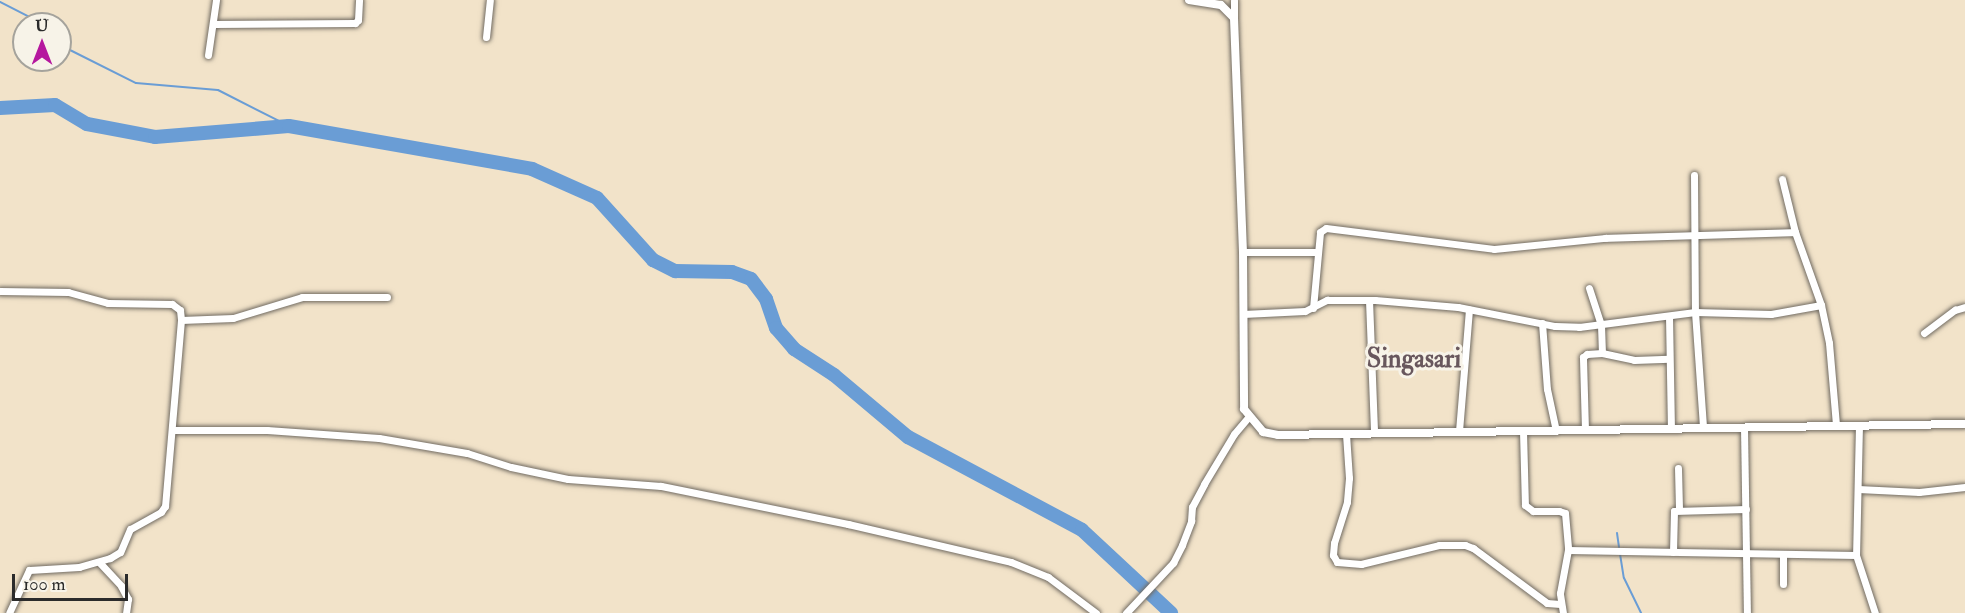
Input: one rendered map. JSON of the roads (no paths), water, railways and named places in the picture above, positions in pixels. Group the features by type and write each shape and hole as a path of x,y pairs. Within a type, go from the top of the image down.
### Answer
{"street":[{"path":"208,55 216,0"},
{"path":"213,24 351,24 357,22 359,0"},
{"path":"486,37 490,0"},
{"path":"1189,0 1221,5 1234,18"},
{"path":"1234,0 1243,252 1244,409 1263,432 1269,435 1836,424 1965,424"},
{"path":"1694,175 1695,312 1703,427"},
{"path":"1782,179 1795,232 1821,305 1829,343 1836,424"},
{"path":"1313,308 1320,232 1326,228 1494,249 1605,238 1795,232"},
{"path":"1243,252 1318,252"},
{"path":"1589,288 1601,326 1602,353"},
{"path":"0,291 68,292 108,303 172,304 180,310 181,320 165,506 161,512 130,529 120,552 99,562 79,567 29,570 9,613"},
{"path":"181,320 233,318 302,297 387,297"},
{"path":"1243,314 1292,313 1313,308 1327,300 1424,302 1542,323 1579,327 1601,326 1695,312 1772,314 1821,305"},
{"path":"1369,300 1374,433"},
{"path":"1924,333 1955,310 1965,307"},
{"path":"1459,431 1469,309"},
{"path":"1670,316 1671,428"},
{"path":"1542,323 1547,389 1556,431"},
{"path":"1585,430 1583,357 1587,354 1602,353 1634,360 1669,359"},
{"path":"1126,613 1163,574 1182,545 1191,521 1192,507 1234,434 1249,416"},
{"path":"1859,425 1856,555 1875,613"},
{"path":"1744,427 1748,613"},
{"path":"173,430 267,430 379,438 467,453 511,467 568,479 661,486 848,524 1011,562 1048,577 1096,613"},
{"path":"1523,431 1525,505 1533,511 1565,513 1568,550 1560,604 1563,613"},
{"path":"1346,434 1349,478 1347,502 1334,543 1333,555 1337,562 1361,564 1439,545 1465,545 1473,548 1547,603 1560,604"},
{"path":"1678,468 1679,509"},
{"path":"1858,489 1919,492 1965,488"},
{"path":"1673,552 1673,512 1679,509 1746,509"},
{"path":"1568,550 1856,555"},
{"path":"1783,555 1783,584"},
{"path":"99,562 121,586 128,598 126,613"}],"waterway":[{"path":"0,2 20,12"},
{"path":"72,51 136,83 218,90 289,126"},
{"path":"0,108 55,105 87,124 155,137 289,126 532,169 597,198 653,260 675,271 732,272 751,279 766,299 776,328 794,349 834,375 908,437 1082,530 1171,613"},
{"path":"1617,533 1619,548"},
{"path":"1620,554 1624,578 1641,613"}],"district":[{"name":"Singasari","path":"1414,360"}]}
